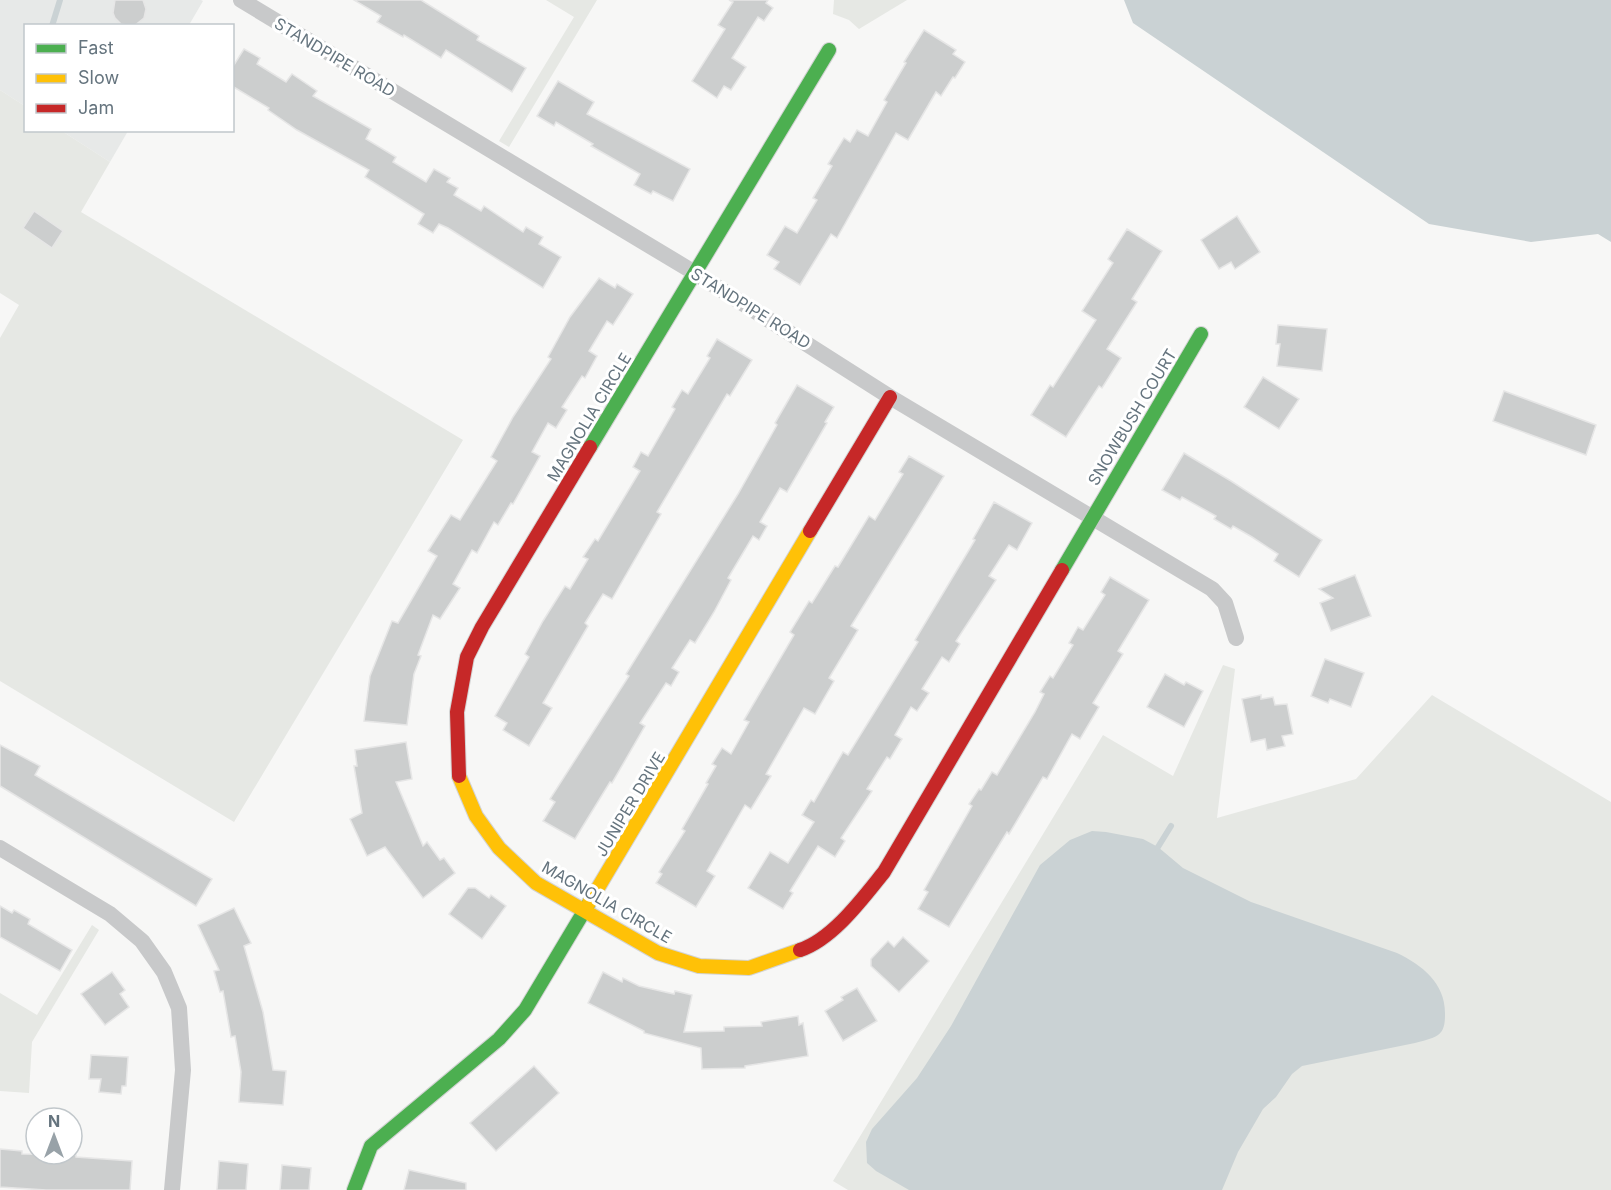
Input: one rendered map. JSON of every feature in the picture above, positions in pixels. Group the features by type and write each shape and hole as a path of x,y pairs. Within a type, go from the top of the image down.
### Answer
{"street":[{"name":"STANDPIPE ROAD","path":"241,0 695,273 890,397 1212,589 1225,603 1236,638"},
{"name":"MAGNOLIA CIRCLE","path":"829,50 482,627 467,657 457,712 458,773 476,816 499,848 536,883 658,952 699,966 749,968 810,947 848,916 884,872 1092,518"},
{"name":"SNOWBUSH COURT","path":"1092,518 1201,334"},
{"name":"JUNIPER DRIVE","path":"354,1190 371,1146 499,1039 525,1010 890,397"},
{"path":"0,848 111,914 142,940 164,972 179,1008 183,1071 172,1190"}],"shaded area":[{"path":"0,0 203,1 190,24 24,24 24,105 0,90"},
{"path":"546,0 597,0 509,147 499,141 574,17"},
{"path":"834,0 907,0 859,29 849,20 833,14"},
{"path":"1124,0 1611,0 1611,242 1598,234 1531,242 1429,224 1133,23"},
{"path":"0,90 24,105 24,132 64,132 110,162 81,212 463,440 234,822 0,681 0,338 19,305 0,293"},
{"path":"64,132 127,132 110,162"},
{"path":"1223,665 1235,669 1217,818 1356,779 1432,695 1611,802 1611,1190 848,1190 833,1181 1103,735 1173,776"},
{"path":"1092,831 1143,839 1158,847 1183,868 1251,902 1397,953 1415,963 1430,976 1441,993 1445,1013 1442,1031 1427,1040 1415,1043 1302,1066 1292,1074 1276,1097 1263,1109 1238,1152 1222,1190 909,1190 876,1171 867,1163 866,1142 872,1129 917,1078 951,1026 1040,865 1070,840"},
{"path":"92,925 99,930 32,1042 29,1093 0,1091 0,993 37,1015"}],"building":[{"path":"115,0 143,0 146,9 144,18 136,24 121,24 113,13"},
{"path":"354,0 421,0 479,36 477,40 526,68 512,92 446,50 441,58 404,35 403,37 377,22 381,16"},
{"path":"729,0 768,0 766,3 773,8 764,21 758,17 732,58 746,67 731,90 724,86 717,98 692,81 725,29 718,25 733,2"},
{"path":"924,30 956,50 953,54 965,62 941,96 936,92 908,140 896,133 837,238 831,234 800,285 774,269 779,262 767,255 785,226 797,233 817,200 813,198 832,166 828,164 844,138 850,142 857,130 868,136 887,102 884,100 906,63 904,62"},
{"path":"244,49 260,58 257,64 286,82 292,74 317,91 313,96 371,129 366,139 396,157 393,162 426,182 434,169 450,178 447,182 458,188 454,195 481,211 484,206 523,232 526,227 543,237 539,244 561,257 543,288 448,228 439,224 433,233 418,224 424,214 365,177 369,170 297,130 268,110 269,108 234,87 234,65"},
{"path":"558,81 594,102 587,114 690,169 673,201 653,191 651,194 634,185 640,174 591,146 593,144 556,122 554,126 537,116"},
{"path":"34,211 63,231 52,248 23,228"},
{"path":"1237,216 1260,252 1235,269 1231,262 1219,269 1201,240"},
{"path":"1127,229 1162,251 1132,299 1137,302 1107,349 1121,358 1102,388 1099,386 1066,437 1031,415 1050,385 1053,387 1096,320 1082,311 1113,263 1108,259"},
{"path":"599,278 615,288 617,284 633,294 613,325 607,321 589,351 597,356 585,378 582,376 562,407 567,410 556,428 548,423 532,452 540,456 513,504 511,503 498,525 494,522 477,553 472,550 453,584 460,588 440,619 433,615 418,655 421,656 414,674 407,725 364,721 370,676 392,621 398,623 437,556 428,551 451,515 460,520 497,461 491,457 513,417 551,359 548,357 570,317"},
{"path":"1278,325 1327,329 1322,371 1277,366 1280,344 1276,344"},
{"path":"717,339 752,360 730,396 727,394 657,512 661,514 612,599 603,594 585,623 588,626 543,703 552,708 529,746 503,730 507,723 495,716 529,657 525,654 543,621 565,586 570,589 588,559 583,557 595,539 598,541 640,471 633,467 641,452 648,456 675,409 672,407 682,390 688,394 710,358 707,356"},
{"path":"1263,377 1299,399 1279,429 1244,407"},
{"path":"797,385 834,407 825,422 827,423 787,492 780,488 760,522 767,526 759,540 753,536 728,578 731,580 695,643 690,640 672,668 679,672 671,686 666,683 640,723 645,726 612,783 610,782 575,839 543,821 555,802 550,799 629,676 626,674 738,494"},
{"path":"1504,391 1596,425 1586,455 1493,421"},
{"path":"1184,453 1322,540 1299,577 1274,561 1278,554 1252,537 1233,526 1231,529 1214,519 1216,516 1182,497 1180,500 1162,490"},
{"path":"909,456 944,476 851,626 858,630 829,678 834,681 815,714 804,708 766,774 771,776 751,809 745,805 707,871 715,876 696,907 656,883 662,874 659,872 685,831 682,829 716,766 712,764 722,748 731,754 749,722 744,720 794,635 790,632 809,601 812,603 835,566 838,567 869,516 875,520 903,474 899,472"},
{"path":"994,502 1032,523 1017,550 1009,545 989,576 996,580 956,641 960,644 949,662 942,657 922,689 929,693 917,711 911,707 895,735 902,739 890,759 887,757 867,789 872,791 841,838 845,841 835,857 818,846 790,891 793,893 783,909 748,888 770,852 788,863 814,822 802,815 811,800 814,802 843,752 848,755 918,642 915,640 975,540 973,539"},
{"path":"1355,575 1371,616 1331,631 1320,603 1333,598 1319,589"},
{"path":"1110,577 1149,600 1118,651 1123,654 1093,703 1099,707 1080,739 1072,734 1047,779 1043,777 949,927 918,909 928,892 924,890 972,806 969,804 992,772 997,775 1035,712 1044,694 1040,692 1050,676 1053,678 1073,645 1069,643 1078,627 1083,630 1105,595 1101,592"},
{"path":"1325,659 1364,673 1351,707 1330,699 1328,703 1311,696"},
{"path":"1165,674 1184,685 1186,682 1203,691 1184,727 1147,707"},
{"path":"1261,695 1261,699 1273,697 1275,705 1287,704 1293,734 1282,736 1285,746 1267,750 1265,739 1251,742 1242,699"},
{"path":"406,742 412,779 396,782 423,846 427,842 440,860 444,858 455,873 423,898 385,847 367,856 350,819 362,813 354,766 357,766 355,750"},
{"path":"0,745 40,766 35,775 212,879 196,906 0,786"},
{"path":"468,888 475,888 489,898 491,895 506,906 482,939 449,914"},
{"path":"0,906 12,913 14,910 30,919 28,924 72,950 60,971 0,937"},
{"path":"234,908 251,943 244,946 263,1012 273,1070 286,1071 283,1105 239,1102 241,1072 235,1036 231,1037 223,991 220,992 214,971 219,970 198,925"},
{"path":"903,937 929,961 899,992 871,966 871,959 888,941 894,947"},
{"path":"112,972 125,990 120,994 129,1007 105,1025 81,994"},
{"path":"603,972 622,982 623,978 639,986 674,994 675,991 692,995 684,1032 724,1031 724,1027 762,1026 761,1022 798,1016 799,1025 803,1023 808,1056 745,1066 745,1068 702,1069 701,1048 644,1033 588,1003"},
{"path":"857,988 877,1021 843,1041 825,1011 843,1000 841,997"},
{"path":"91,1055 128,1057 126,1086 122,1086 121,1094 99,1092 101,1079 89,1079"},
{"path":"534,1066 559,1093 496,1151 470,1123"},
{"path":"0,1149 22,1151 24,1166 84,1166 84,1158 132,1161 130,1190 46,1190 0,1187"},
{"path":"219,1161 248,1164 246,1190 217,1190"},
{"path":"282,1165 311,1168 309,1190 280,1190"},
{"path":"409,1170 466,1183 466,1190 404,1190"}],"waterway":[{"path":"53,24 60,0"},
{"path":"1158,847 1171,826"}],"traffic: fast":[{"path":"590,447 829,50"},
{"path":"1062,570 1201,334"},
{"path":"354,1190 371,1146 499,1039 525,1010 589,903"}],"traffic: slow":[{"path":"589,903 810,531"},
{"path":"459,776 476,816 499,848 536,883 658,953 699,966 749,968 800,950"}],"traffic: jam":[{"path":"810,531 890,397"},
{"path":"459,776 457,712 467,657 482,627 590,447"},
{"path":"800,950 812,945 836,927 884,872 1062,570"}]}
